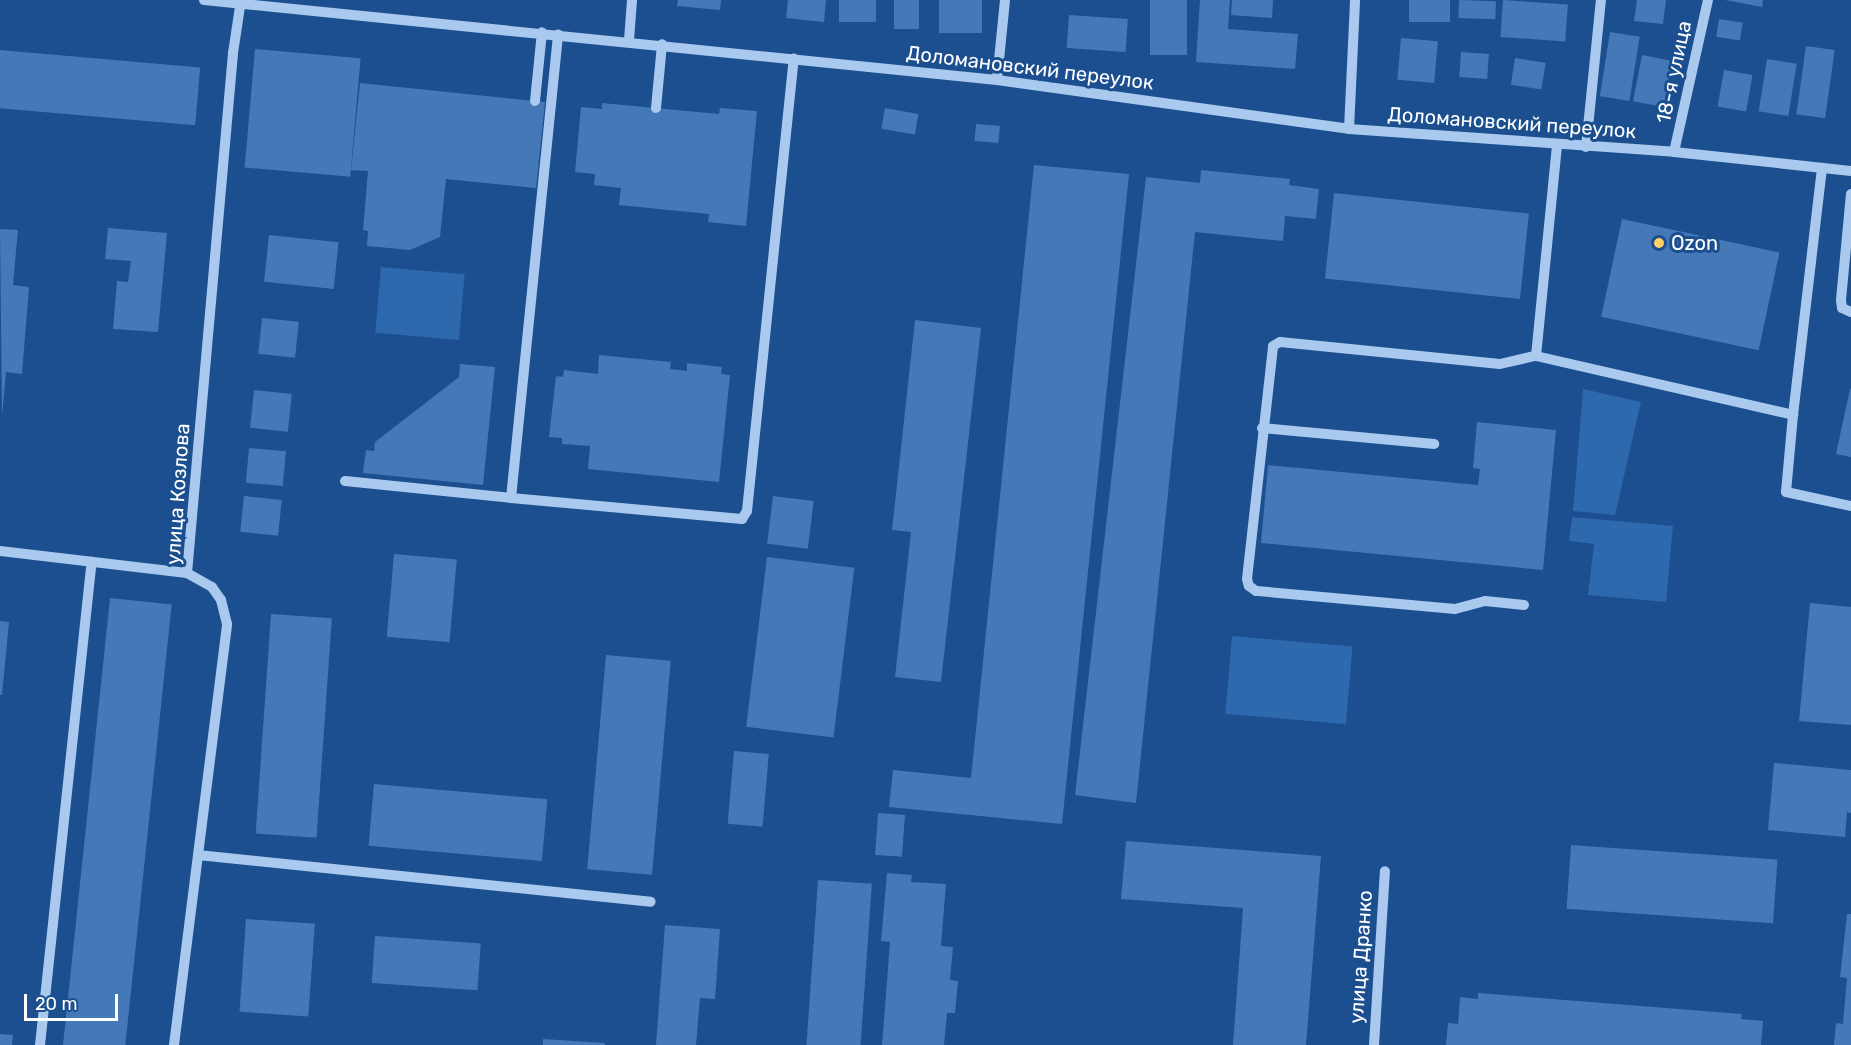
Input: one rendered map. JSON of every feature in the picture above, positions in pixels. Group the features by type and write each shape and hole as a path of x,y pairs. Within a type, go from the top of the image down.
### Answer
{"street":[{"name":"Доломановский переулок","path":"204,0 629,40 997,80 1349,129 1674,152 1851,171"},
{"path":"629,40 632,0"},
{"path":"997,80 1005,0"},
{"path":"1349,129 1355,0"},
{"path":"1586,147 1601,0"},
{"name":"18-я улица","path":"1674,152 1708,0"},
{"name":"улица Козлова","path":"174,1045 227,624 221,600 212,587 187,573 233,53 241,2"},
{"path":"535,101 542,32"},
{"path":"511,498 558,34"},
{"path":"656,108 662,44"},
{"path":"345,481 742,519 747,510 794,58"},
{"path":"1536,356 1557,145"},
{"path":"1821,168 1792,415 1786,492 1851,506"},
{"path":"1851,194 1841,300 1842,308 1851,312"},
{"path":"1524,604 1485,601 1455,609 1256,591 1249,586 1269,353 1280,342 1500,364 1536,356 1792,415"},
{"path":"1262,428 1434,444"},
{"path":"0,551 187,573"},
{"path":"40,1045 92,562"},
{"path":"198,855 651,902"},
{"name":"улица Дранко","path":"1374,1045 1384,871"}],"shaded area":[{"path":"381,267 465,274 459,340 375,333"},
{"path":"1583,389 1641,402 1615,515 1573,511"},
{"path":"1572,517 1673,526 1666,602 1588,595 1594,544 1569,541"},
{"path":"1232,636 1353,647 1346,724 1225,714"}],"building":[{"path":"678,0 721,0 720,10 677,6"},
{"path":"788,0 826,0 824,22 786,18"},
{"path":"839,0 876,0 876,22 839,22"},
{"path":"894,0 919,0 919,29 894,29"},
{"path":"939,0 982,0 982,33 939,33"},
{"path":"1150,0 1187,0 1187,55 1150,55"},
{"path":"1200,0 1230,0 1228,29 1298,34 1295,69 1196,62"},
{"path":"1232,0 1273,0 1272,18 1231,15"},
{"path":"1409,0 1450,0 1450,22 1409,22"},
{"path":"1459,0 1496,1 1495,19 1458,18"},
{"path":"1503,0 1568,5 1565,41 1500,37"},
{"path":"1637,0 1666,0 1663,24 1634,21"},
{"path":"1725,0 1763,0 1762,7"},
{"path":"1069,15 1128,19 1126,52 1067,48"},
{"path":"1719,19 1743,23 1740,41 1716,37"},
{"path":"1610,32 1640,37 1629,101 1600,96"},
{"path":"1401,38 1438,41 1434,83 1397,80"},
{"path":"1806,46 1835,50 1825,118 1796,114"},
{"path":"255,49 361,58 350,177 245,168"},
{"path":"0,50 200,68 195,125 0,108"},
{"path":"1461,52 1489,54 1487,79 1459,77"},
{"path":"1642,55 1672,61 1663,107 1633,101"},
{"path":"1515,58 1546,63 1541,90 1511,85"},
{"path":"1767,59 1797,64 1788,116 1759,111"},
{"path":"1724,70 1753,75 1746,111 1718,106"},
{"path":"360,83 545,102 536,188 446,179 440,237 410,250 367,246 368,231 363,230 368,171 351,170"},
{"path":"602,103 719,114 720,108 757,111 746,226 708,222 709,214 619,205 621,188 594,185 595,174 575,172 581,107 602,109"},
{"path":"885,108 918,114 915,135 881,129"},
{"path":"976,124 1000,126 998,143 975,141"},
{"path":"1034,165 1129,174 1062,824 889,807 893,770 971,778"},
{"path":"1201,170 1290,179 1289,185 1319,189 1316,219 1285,216 1283,241 1195,232 1136,803 1075,795 1146,177 1200,183"},
{"path":"1334,193 1529,213 1520,299 1325,279"},
{"path":"1622,219 1779,252 1759,350 1601,317"},
{"path":"108,228 167,233 158,332 113,329 117,281 128,282 131,261 105,259"},
{"path":"0,229 18,230 13,285 29,287 22,374 6,372 2,417"},
{"path":"269,235 339,242 334,289 264,282"},
{"path":"262,318 299,322 295,358 258,354"},
{"path":"915,320 981,328 941,682 895,677 911,532 892,530"},
{"path":"599,355 671,362 670,369 687,371 687,363 722,367 721,374 730,375 719,482 588,469 590,446 562,444 562,438 549,437 556,376 563,377 564,370 598,374"},
{"path":"460,364 495,367 483,485 363,473 366,450 374,451 375,442 459,377"},
{"path":"1851,389 1851,457 1836,454"},
{"path":"254,390 292,394 288,432 250,428"},
{"path":"1477,422 1556,430 1543,570 1261,543 1268,465 1478,485 1480,469 1473,468"},
{"path":"249,448 286,451 283,486 246,483"},
{"path":"244,496 282,500 278,536 240,532"},
{"path":"773,496 814,501 808,549 767,544"},
{"path":"394,554 457,559 450,642 387,637"},
{"path":"767,557 854,568 834,737 746,727"},
{"path":"110,598 172,604 125,1045 63,1045"},
{"path":"1810,603 1851,607 1851,725 1799,721"},
{"path":"271,614 332,618 317,838 256,833"},
{"path":"0,621 9,622 2,695 0,695"},
{"path":"606,655 671,661 652,875 587,869"},
{"path":"734,751 769,754 763,827 728,824"},
{"path":"1774,763 1851,770 1851,813 1847,812 1845,837 1768,830"},
{"path":"374,784 547,799 542,861 369,846"},
{"path":"878,813 905,815 902,857 875,855"},
{"path":"1126,841 1321,856 1306,1045 1233,1045 1243,908 1121,899"},
{"path":"1571,845 1777,859 1773,923 1567,909"},
{"path":"887,873 912,875 911,882 946,884 941,946 953,947 950,980 958,981 955,1013 947,1013 944,1045 882,1045 890,942 881,941"},
{"path":"818,880 872,884 861,1045 806,1045"},
{"path":"1847,914 1851,914 1851,1045 1834,1045 1836,1023 1843,1024 1847,978 1840,977"},
{"path":"246,919 315,924 308,1017 240,1012"},
{"path":"665,925 720,929 715,999 700,998 696,1045 656,1045"},
{"path":"375,936 481,943 477,990 372,983"},
{"path":"1478,993 1742,1014 1741,1019 1763,1021 1761,1045 1446,1045 1448,1023 1458,1024 1460,997 1478,999"},
{"path":"0,1034 13,1035 12,1045 0,1045"},
{"path":"543,1039 605,1043 605,1045 543,1045"}],"place":[{"name":"Ozon","path":"1659,243"}]}
